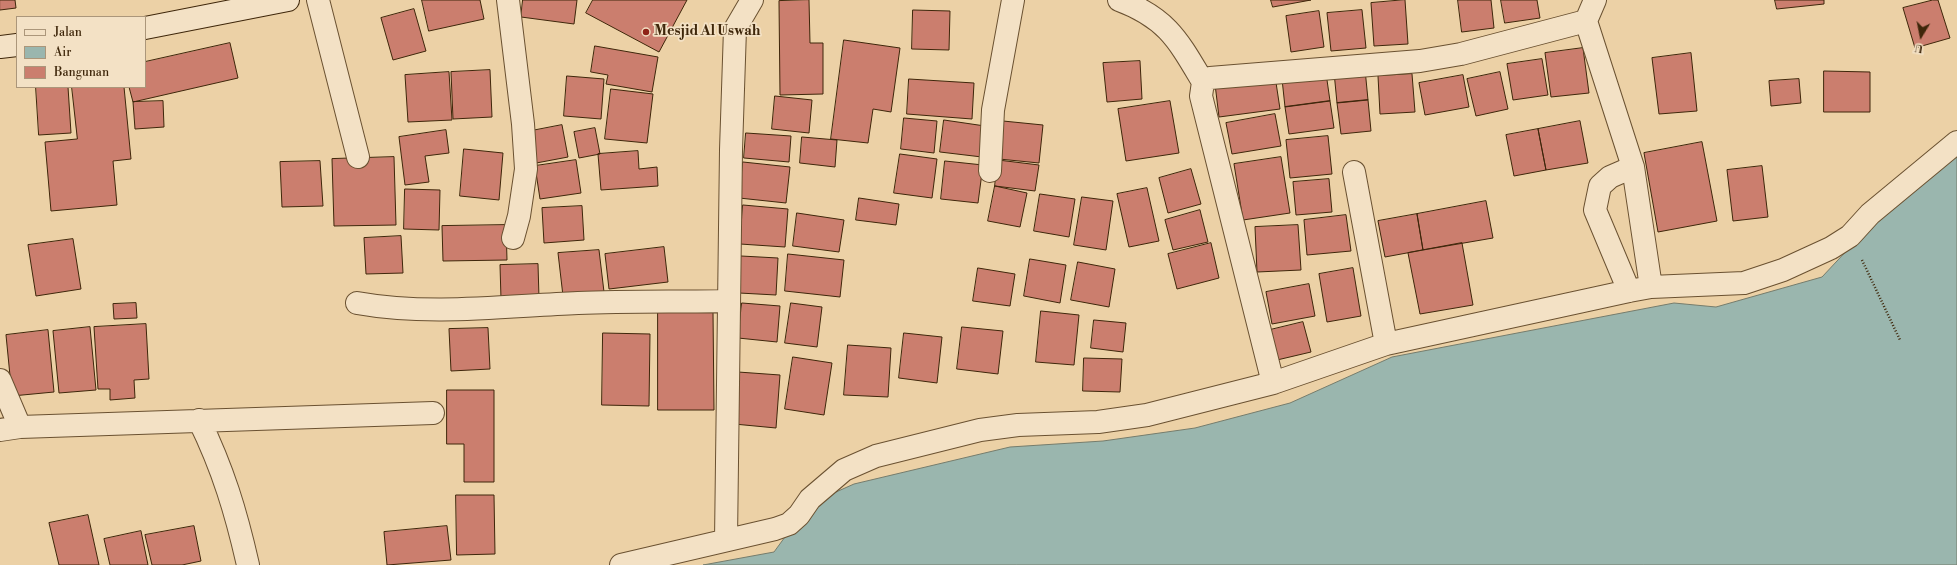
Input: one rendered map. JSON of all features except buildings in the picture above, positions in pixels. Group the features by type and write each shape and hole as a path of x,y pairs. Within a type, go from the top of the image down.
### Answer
{"street":[{"path":"146,28 288,0"},
{"path":"318,0 358,157"},
{"path":"508,0 523,124 526,169 519,216 513,238"},
{"path":"726,540 731,150 735,28 752,0"},
{"path":"990,171 993,110 1013,0"},
{"path":"1119,0 1141,8 1168,28 1184,49 1203,82 1201,96 1273,383"},
{"path":"1595,0 1586,21 1634,167 1651,287"},
{"path":"1203,82 1210,78 1420,61 1461,54 1586,21"},
{"path":"0,47 16,45"},
{"path":"621,565 789,524 799,515 810,499 828,482 844,470 876,456 980,430 1018,425 1098,422 1147,415 1273,383 1386,344 1629,291 1651,287 1744,283 1783,270 1831,248 1850,236 1870,214 1957,142"},
{"path":"1629,291 1595,210 1600,186 1610,178 1634,167"},
{"path":"1354,172 1386,344"},
{"path":"357,303 383,308 444,309 578,304 729,301"},
{"path":"0,380 10,428 199,420 433,413"},
{"path":"199,420 217,457 230,495 248,565"}],"path":[{"path":"1850,236 1900,340"}],"water":[{"path":"1957,152 1957,565 703,565 774,552 809,504 854,484 1010,447 1103,441 1195,428 1290,403 1392,357 1674,303 1716,307 1822,277 1882,213"}],"place":[{"name":"Mesjid Al Uswah","path":"646,32"}]}
